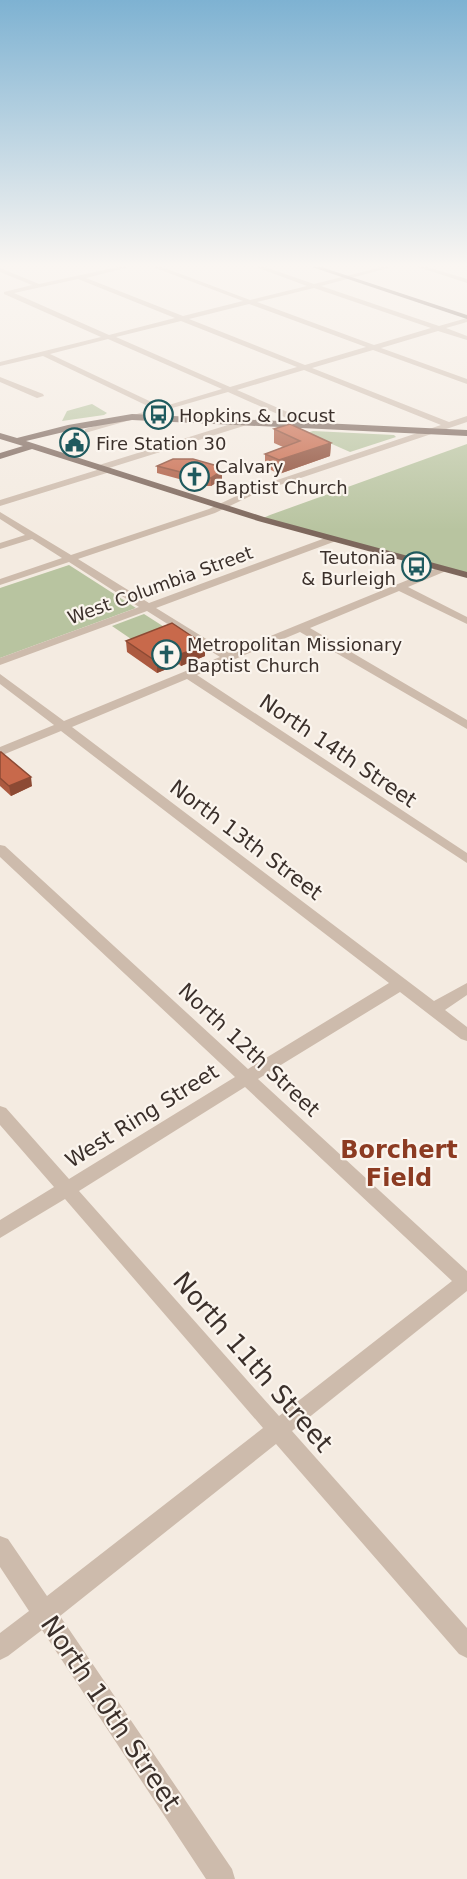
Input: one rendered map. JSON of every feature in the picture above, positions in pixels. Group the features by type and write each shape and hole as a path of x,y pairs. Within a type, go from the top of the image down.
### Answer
{"main road":[{"path":"0,435 68,428 132,417 467,432"},
{"path":"0,456 88,431 159,419"},
{"path":"448,425 446,428 448,429 467,432"},
{"path":"0,446 68,428"},
{"path":"0,435 332,539 467,575"}],"street":[{"path":"0,364 36,355"},
{"path":"46,355 183,419"},
{"path":"150,355 312,426"},
{"path":"272,355 448,425"},
{"path":"88,431 347,355"},
{"path":"394,355 467,382"},
{"path":"0,379 40,396"},
{"path":"0,582 223,506 256,490 467,419"},
{"path":"0,503 247,423"},
{"path":"0,515 229,658"},
{"path":"0,546 33,536"},
{"name":"West Columbia Street","path":"0,662 332,539"},
{"path":"0,752 442,569"},
{"path":"400,587 467,621"},
{"path":"302,628 467,725"},
{"name":"North 14th Street","path":"188,675 467,859"},
{"name":"North 13th Street","path":"0,678 467,1035"},
{"name":"North 12th Street","path":"0,849 466,1282"},
{"name":"West Ring Street","path":"0,1230 400,984"},
{"path":"434,1009 467,988"},
{"name":"North 11th Street","path":"0,1113 467,1646"},
{"path":"0,1648 466,1282"},
{"name":"North 10th Street","path":"0,1547 222,1879"}],"green space":[{"path":"92,404 107,413 62,421 67,411"},
{"path":"313,431 394,435 396,437 350,452 307,433"},
{"path":"467,444 467,575 261,519 270,515"},
{"path":"69,565 136,608 0,658 0,588"},
{"path":"144,614 169,630 134,641 112,626"}],"building":[{"path":"290,424 331,443 279,460 265,454 300,441 274,429"},
{"path":"173,459 193,459 214,465 222,471 211,478 204,478 157,466"},
{"path":"172,623 205,645 157,662 126,641"},
{"path":"0,752 31,777 9,786 0,778"}],"place":[{"name":"Hopkins & Locust","path":"158,415"},
{"name":"Fire Station 30","path":"75,443"},
{"name":"Calvary Baptist Church","path":"194,476"},
{"name":"Teutonia & Burleigh","path":"417,567"},
{"name":"Metropolitan Missionary Baptist Church","path":"166,654"}],"district":[{"name":"Borchert Field","path":"399,1164"}]}
